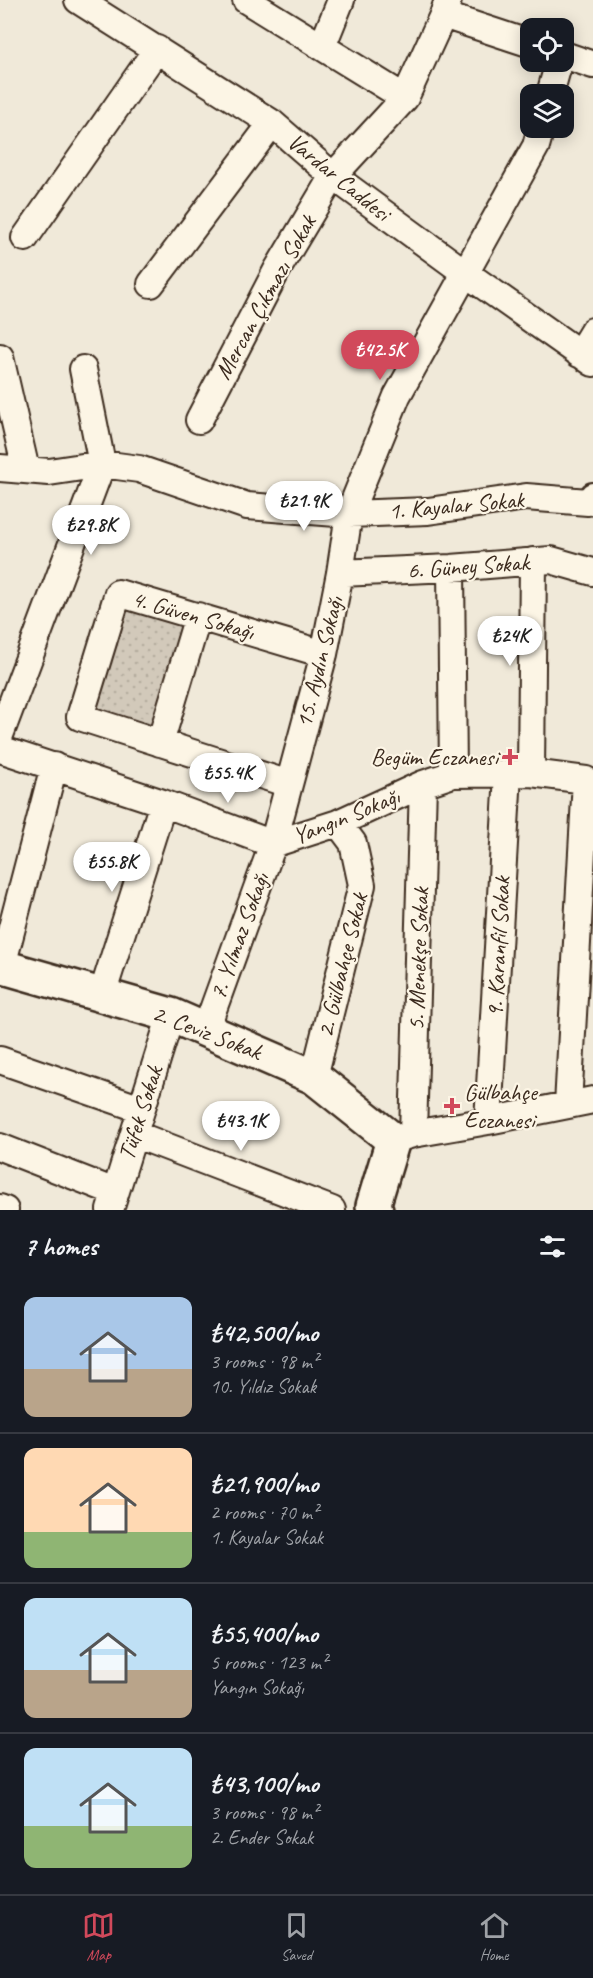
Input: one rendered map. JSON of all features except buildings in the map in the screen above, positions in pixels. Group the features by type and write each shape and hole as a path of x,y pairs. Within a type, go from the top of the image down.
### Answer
{"main road":[{"name":"2. Ceviz Sokak","path":"1,966 171,1015 206,1029 314,1077 403,1137"},
{"path":"373,1209 403,1137"}],"street":[{"name":"Vardar Caddesi","path":"78,0 272,123 333,176 586,358"},
{"path":"246,0 405,98"},
{"path":"322,47 341,0"},
{"path":"446,8 520,39"},
{"name":"Mercan Çıkmazı Sokak","path":"199,420 277,270 333,176 405,98 446,8"},
{"path":"25,238 157,49"},
{"path":"574,58 593,65"},
{"path":"151,284 272,123"},
{"name":"15. Aydın Sokağı","path":"273,844 324,654 349,514 397,396 536,146 538,138"},
{"path":"586,358 593,331"},
{"path":"0,357 26,470"},
{"path":"0,735 102,464 83,369"},
{"name":"1. Kayalar Sokak","path":"0,468 49,472 102,464 139,469 247,506 349,514 428,511 526,497 588,502 593,496"},
{"name":"6. Güney Sokak","path":"340,573 451,568 551,560 593,572"},
{"name":"9. Karanfil Sokak","path":"488,1121 520,773 532,561"},
{"path":"451,568 453,774"},
{"name":"4. Güven Sokağı","path":"160,743 80,717 118,593 324,654"},
{"path":"198,616 160,743 289,784"},
{"name":"Yangın Sokağı","path":"0,749 163,803 273,844 338,823 423,784 453,774 520,773 589,782"},
{"path":"1,966 54,766"},
{"path":"568,1106 589,782"},
{"name":"5. Menekşe Sokak","path":"403,1137 423,784"},
{"path":"102,995 163,803"},
{"name":"2. Gülbahçe Sokak","path":"314,1077 362,885 353,843 338,823"},
{"name":"7. Yılmaz Sokağı","path":"206,1029 273,844"},
{"name":"Tüfek Sokak","path":"112,1201 171,1015"},
{"path":"0,1060 141,1109"},
{"path":"403,1137 593,1100"},
{"path":"134,1134 332,1210"},
{"path":"0,1147 112,1201"},
{"path":"0,1208 5,1210"}],"shaded area":[{"path":"122,604 188,623 155,735 89,713"}],"place":[{"name":"Begüm Eczanesi","path":"510,757"},
{"name":"Gülbahçe Eczanesi","path":"452,1106"}]}
